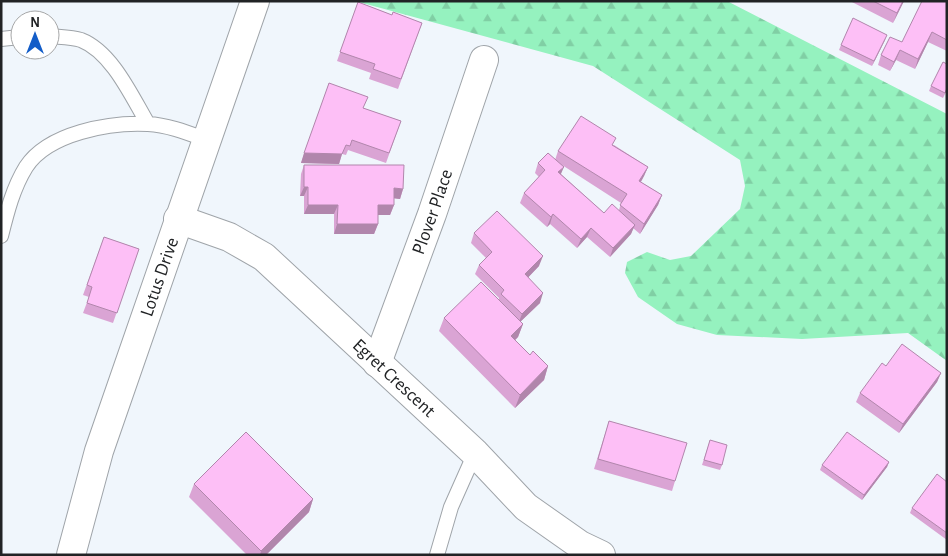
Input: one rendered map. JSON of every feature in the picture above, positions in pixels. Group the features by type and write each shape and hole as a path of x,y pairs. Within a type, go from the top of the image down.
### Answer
{"street":[{"name":"Lotus Drive","path":"71,555 100,451 178,219 255,1"},
{"name":"Plover Place","path":"377,363 432,214 484,60"},
{"name":"Egret Crescent","path":"178,219 229,237 264,258 474,454 526,507 580,545 601,555"}],"lane":[{"path":"60,37 81,40 101,52 123,81 148,124"},
{"path":"1,236 11,198 27,166 42,151 57,141 82,132 108,126 148,124 180,130 207,140"},
{"path":"436,555 451,508 474,454"}],"green space":[{"path":"355,1 727,1 947,114 947,361 908,333 802,339 717,335 677,324 638,297 625,273 627,262 647,252 670,260 691,256 740,209 745,186 740,160 593,66"}],"building":[{"path":"873,1 903,1 897,13"},
{"path":"922,1 947,1 947,40 932,32 918,59 900,50 894,62 881,55 890,37 902,42"},
{"path":"358,2 392,15 393,12 422,23 401,79 373,69 375,64 340,52"},
{"path":"853,18 887,35 874,61 841,45"},
{"path":"943,62 947,64 947,88 945,93 931,86"},
{"path":"329,83 368,97 363,108 401,121 389,153 352,140 350,146 346,145 342,154 304,153"},
{"path":"581,116 616,138 612,145 648,167 639,181 662,195 644,224 620,205 627,194 558,151"},
{"path":"548,153 564,167 558,172 604,213 612,204 635,225 613,248 591,228 581,239 553,214 551,217 524,193 545,170 538,163"},
{"path":"304,165 404,165 403,189 394,188 394,205 378,205 378,224 337,224 338,205 308,205 308,187 304,187"},
{"path":"497,211 543,256 525,274 543,293 522,314 501,294 504,290 479,265 492,252 474,233"},
{"path":"104,237 139,249 117,313 87,303 92,287 87,285"},
{"path":"481,282 523,324 511,336 530,355 533,351 548,366 520,395 444,318"},
{"path":"902,344 941,373 903,424 860,393 882,363 886,366"},
{"path":"609,421 687,443 675,481 598,459"},
{"path":"246,432 313,499 261,551 194,484"},
{"path":"847,432 889,462 864,495 822,465"},
{"path":"710,440 727,445 722,465 704,460"},
{"path":"937,474 947,482 947,533 912,508"}]}
